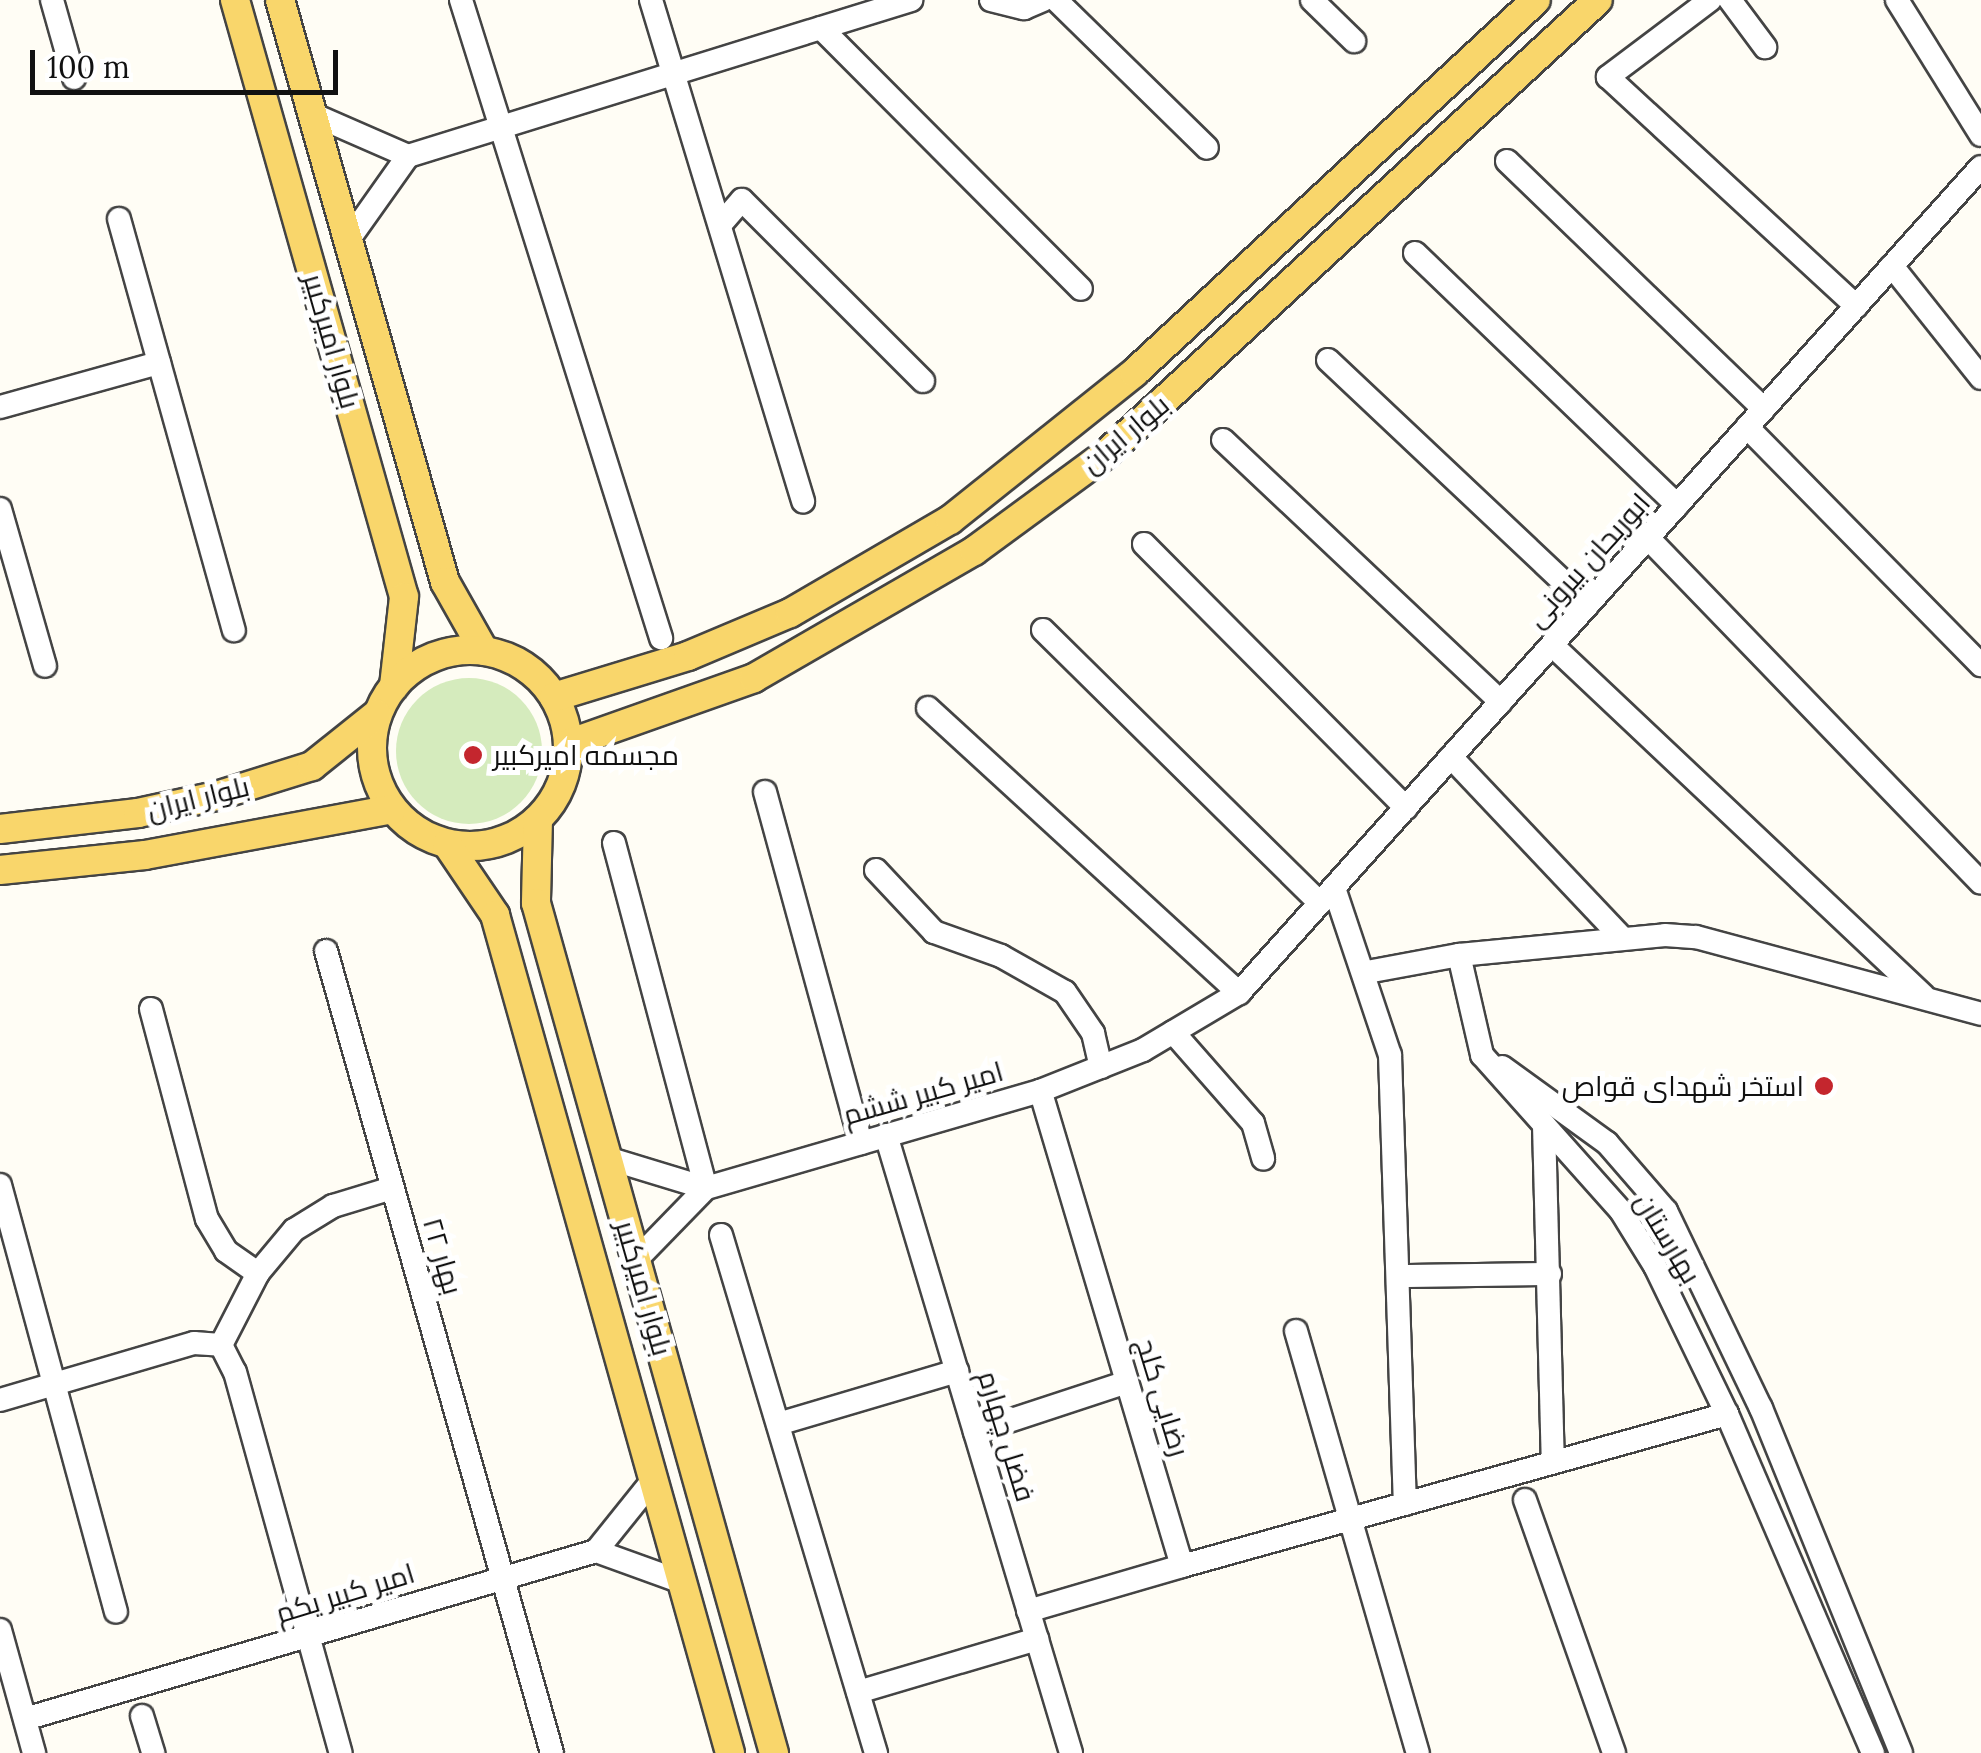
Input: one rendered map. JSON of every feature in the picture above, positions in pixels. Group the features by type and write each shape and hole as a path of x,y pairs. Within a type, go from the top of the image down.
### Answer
{"main road":[{"name":"بلوار امیرکبیر","path":"236,0 404,598 394,686"},
{"name":"بلوار امیرکبیر","path":"280,0 445,582 484,651"},
{"name":"بلوار ایران","path":"554,697 688,656 790,613 950,520 1134,372 1536,0"},
{"name":"بلوار ایران","path":"568,744 754,678 974,551 1106,454 1598,0"},
{"path":"484,651 512,659 554,697 568,744 560,785 538,820 511,838 479,846 446,844 416,831 392,808 377,779 372,747 377,714 394,686 419,664 451,652 484,651"},
{"name":"بلوار ایران","path":"0,829 138,813 216,796 312,766 377,714"},
{"name":"بلوار ایران","path":"0,870 145,854 392,808"},
{"name":"بلوار امیرکبیر","path":"538,820 536,903 774,1753"},
{"name":"بلوار امیرکبیر","path":"446,844 495,915 730,1753"}],"street":[{"path":"52,0 74,78"},
{"path":"461,0 661,638"},
{"path":"650,0 804,501"},
{"path":"347,242 408,156 910,0"},
{"path":"990,0 1024,8 1044,0"},
{"path":"1056,0 1207,148"},
{"path":"1312,0 1354,41"},
{"path":"1710,0 1608,77 1856,306"},
{"path":"1730,0 1765,47"},
{"path":"1897,0 1981,136"},
{"path":"821,28 1082,289"},
{"path":"312,114 408,156"},
{"path":"1507,161 1764,409"},
{"name":"ابوریحان بیرونی","path":"1240,993 1981,167"},
{"path":"720,226 742,200 923,380"},
{"path":"119,218 234,630"},
{"path":"1415,253 1677,505"},
{"path":"1892,266 1981,378"},
{"path":"1328,360 1588,605"},
{"path":"0,407 160,362"},
{"path":"1747,427 1981,665"},
{"path":"1223,440 1501,702"},
{"path":"0,510 46,666"},
{"path":"1648,538 1981,884"},
{"path":"1144,544 1406,808"},
{"path":"1042,630 1327,896 1367,972 1390,1055 1402,1276 1404,1504"},
{"path":"1552,645 1926,998"},
{"path":"928,708 1240,993"},
{"path":"1451,758 1621,937"},
{"path":"765,792 861,1143"},
{"path":"614,844 706,1188"},
{"path":"876,870 934,932 1001,956 1065,992 1093,1034 1100,1067"},
{"path":"1367,972 1459,956 1621,937 1696,937 1981,1014"},
{"name":"بهار ۲۲","path":"326,951 552,1753"},
{"path":"1459,956 1482,1055"},
{"name":"امیر کبیر ششم","path":"636,1260 706,1188 1040,1090 1173,1032 1240,993"},
{"path":"151,1009 207,1219 226,1251 258,1274"},
{"path":"1173,1032 1253,1123 1262,1159"},
{"name":"بهارستان","path":"1482,1055 1622,1210 1727,1414 1872,1753"},
{"name":"بهارستان","path":"1482,1055 1546,1094 1607,1144 1666,1211 1761,1408 1901,1753"},
{"name":"رضایی کلج","path":"1040,1090 1182,1566"},
{"path":"1544,1126 1554,1460"},
{"name":"فضل چهارم","path":"886,1136 1071,1753"},
{"path":"608,1158 706,1188"},
{"path":"0,1185 116,1611"},
{"path":"342,1753 221,1345 258,1274 294,1230 333,1206 392,1188"},
{"path":"721,1235 876,1753"},
{"path":"1402,1276 1550,1274"},
{"path":"1296,1331 1418,1753"},
{"path":"0,1400 194,1342 221,1345"},
{"path":"778,1424 957,1371"},
{"path":"975,1432 1127,1382"},
{"path":"1028,1611 1727,1414"},
{"path":"653,1480 596,1550 682,1582"},
{"path":"1525,1500 1614,1753"},
{"name":"امیر کبیر یکم","path":"25,1720 596,1550"},
{"path":"0,1630 34,1753"},
{"path":"858,1692 1036,1639"},
{"path":"142,1716 153,1753"}],"green space":[{"path":"469,678 497,684 520,700 536,723 542,751 536,779 520,802 497,818 469,824 441,818 418,802 402,779 396,751 402,723 418,700 441,684"}],"place":[{"name":"مجسمه امیرکبیر","path":"473,755"},
{"name":"استخر شهدای قواص","path":"1824,1086"}]}
